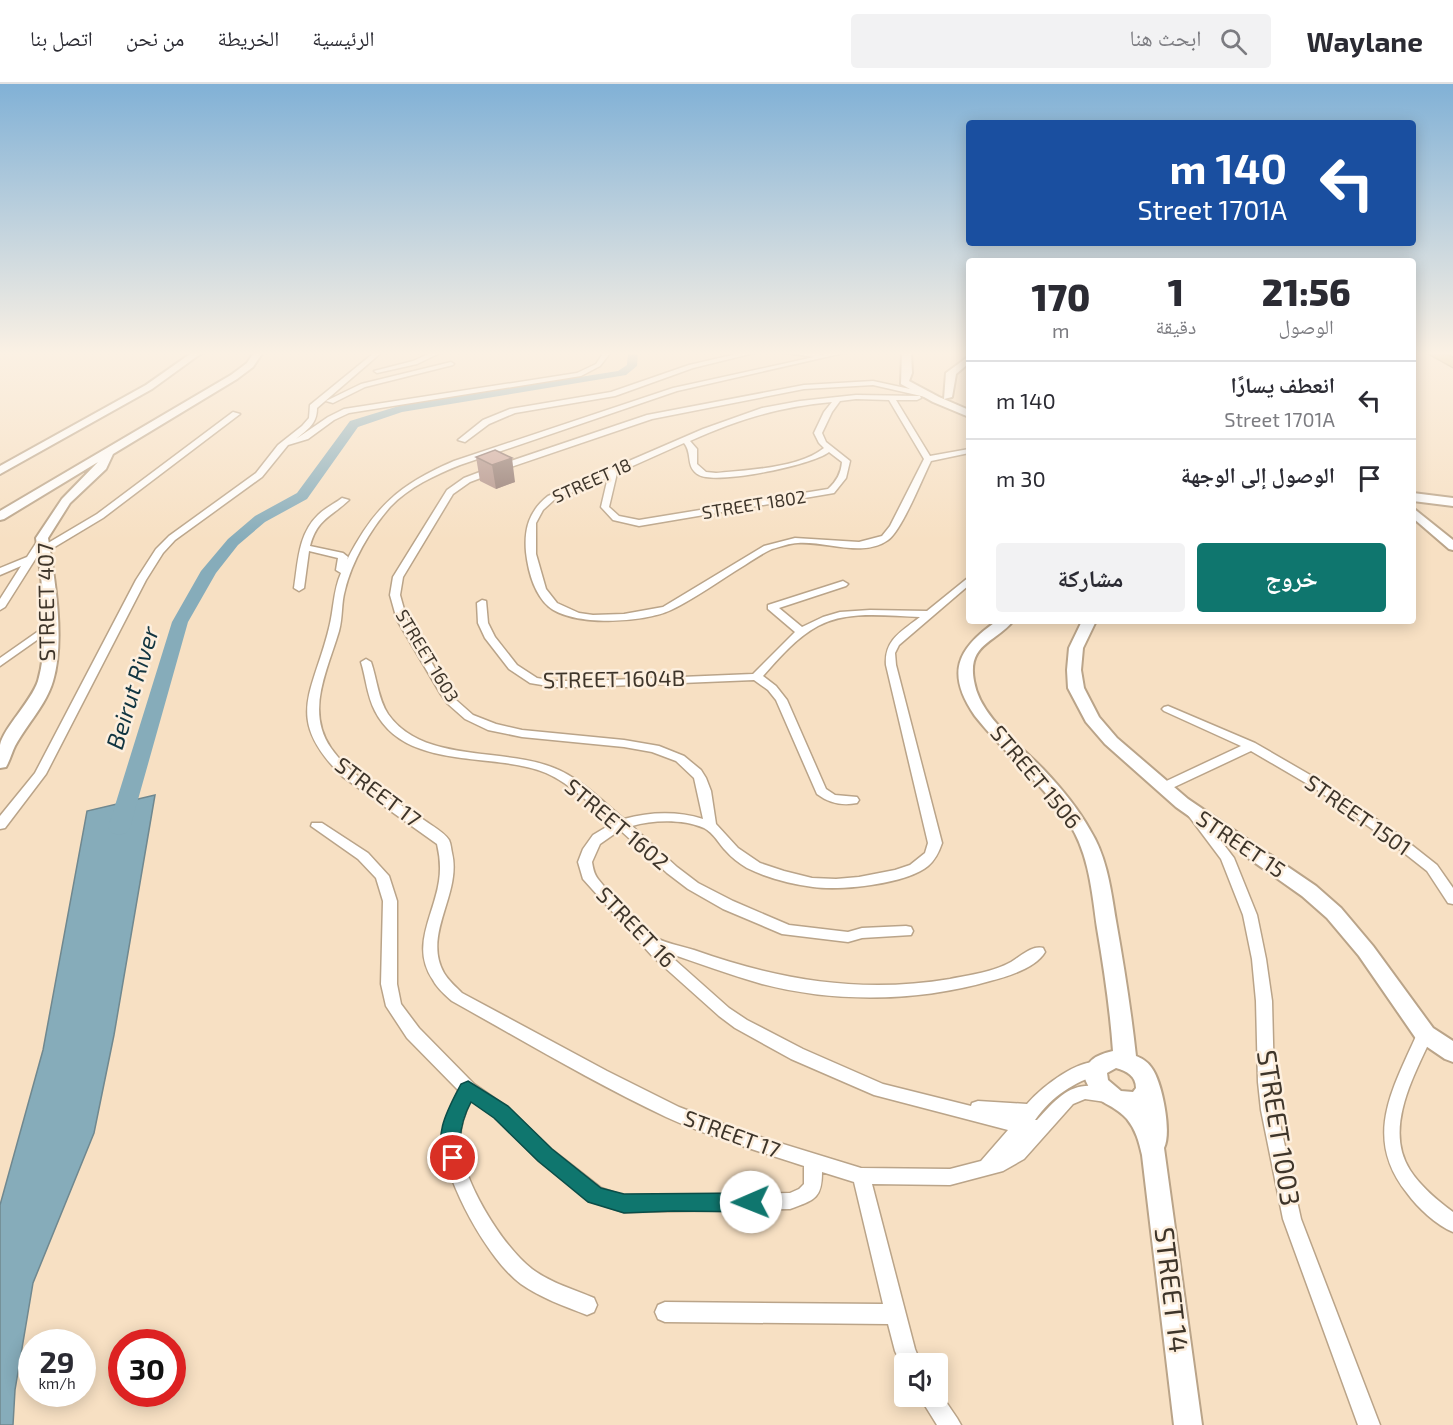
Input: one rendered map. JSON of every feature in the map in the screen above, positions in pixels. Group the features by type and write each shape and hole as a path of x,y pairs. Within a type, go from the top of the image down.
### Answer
{"street":[{"path":"0,471 100,415"},
{"path":"0,516 171,415"},
{"path":"0,608 29,559 43,545 100,516 235,415"},
{"path":"0,825 40,774 145,573 159,551 172,538 255,478 285,443 305,428 314,415"},
{"path":"285,443 308,438 336,415"},
{"path":"462,440 486,422 503,415"},
{"name":"STREET 17","path":"601,415 446,468 413,486 388,505 347,572 341,586 334,632 311,705 314,728 322,746 337,765 443,842 448,863 429,941 429,959 439,981 457,997 601,1076 673,1112 739,1138 861,1176 951,1178 984,1169 1011,1159 1061,1104 1074,1095 1085,1092 1115,1099"},
{"name":"STREET 1603","path":"668,415 635,422 496,469 459,485 444,499 394,587 397,610 446,694 460,710 482,723 509,731 635,746 677,757 698,774 711,825"},
{"name":"STREET 18","path":"753,415 686,440 551,498 542,505 531,524 531,557 536,576 554,605 575,615 624,618 666,609 767,548 782,542 805,540 859,545 880,541 894,527 927,459"},
{"name":"STREET 1802","path":"614,471 605,507 616,518 649,523 728,507 831,491 838,484 846,461 819,436 819,428 828,415"},
{"path":"901,415 927,459 966,452"},
{"path":"686,440 693,449 693,464 707,475 741,472 809,460 830,447"},
{"name":"STREET 407","path":"0,763 4,748 45,686 51,642 43,545 61,506 102,467 108,452"},
{"path":"299,588 306,548 317,520 345,500"},
{"path":"1416,503 1434,500 1453,502"},
{"path":"1416,505 1453,546"},
{"path":"306,548 340,555 343,559 341,570 347,572"},
{"path":"0,572 29,559"},
{"path":"711,825 734,853 767,870 801,880 854,883 900,874 923,864 934,852 935,843 917,765 898,699 890,653 895,643 966,582"},
{"path":"802,633 773,607 843,584"},
{"name":"STREET 1604B","path":"482,603 483,623 490,638 513,667 534,681 554,684 585,684 756,676"},
{"path":"854,800 832,800 821,791 780,700 772,688 756,676 802,633 824,619 849,614 928,614"},
{"name":"STREET 1506","path":"1002,624 970,650 966,657 966,683 979,711 1055,792 1082,830 1092,850 1115,963 1125,1060"},
{"name":"STREET 15","path":"1088,624 1074,658 1076,688 1092,719 1112,741 1182,803 1309,891 1334,913 1366,951 1425,1034 1453,1053"},
{"path":"0,663 50,626"},
{"name":"STREET 1602","path":"366,662 376,700 384,717 397,729 418,743 445,751 550,770 569,781 693,885 728,905 787,930 848,937 862,933 906,931"},
{"name":"STREET 1501","path":"1168,709 1251,746 1320,786 1432,868 1453,899"},
{"path":"1164,787 1251,746"},
{"name":"STREET 1003","path":"1182,803 1212,836 1227,858 1250,915 1263,991 1269,1110 1292,1219 1369,1425"},
{"name":"STREET 16","path":"711,825 667,818 622,824 600,836 594,842 585,862 587,872 611,904 644,938 724,1012 759,1035 896,1095 1041,1128"},
{"path":"317,826 363,856 382,876 390,901 389,984 394,1006 413,1033 468,1089 501,1112 545,1155 596,1195 624,1204 790,1201 805,1195 813,1187 813,1162"},
{"path":"644,938 777,982 835,990 916,988 971,980 1003,972 1038,952"},
{"path":"1425,1034 1397,1099 1390,1126 1391,1145 1402,1172 1420,1196 1453,1222"},
{"path":"984,1169 1009,1141 1012,1123 1031,1111 1053,1086 1067,1077 1096,1068 1108,1060 1125,1060 1140,1070 1148,1084 1155,1120 1154,1155"},
{"path":"1096,1068 1096,1081 1115,1099 1139,1115 1147,1131 1154,1155"},
{"path":"468,1089 452,1120 450,1143 453,1158 481,1223 493,1244 514,1269 563,1297 587,1305"},
{"path":"1115,1099 1139,1101 1148,1090"},
{"name":"STREET 16","path":"941,1105 1031,1111"},
{"name":"STREET 14","path":"1154,1155 1188,1425"},
{"path":"861,1176 906,1353"},
{"path":"665,1312 896,1314"},
{"path":"937,1407 950,1425"}],"water":[{"path":"155,795 114,1035 94,1133 33,1283 25,1329 18,1329 18,1372 13,1425 0,1425 0,1205 43,1050 87,811"}],"building":[{"path":"495,450 512,458 492,465 476,457"}],"waterway":[{"name":"Beirut River","path":"119,828 180,622 209,571 233,542 260,519 302,496 354,424 380,415"}],"route":[{"path":"453,1158 450,1143 452,1120 468,1089 501,1112 545,1155 596,1195 613,1202 624,1204 674,1201 751,1202"}]}
